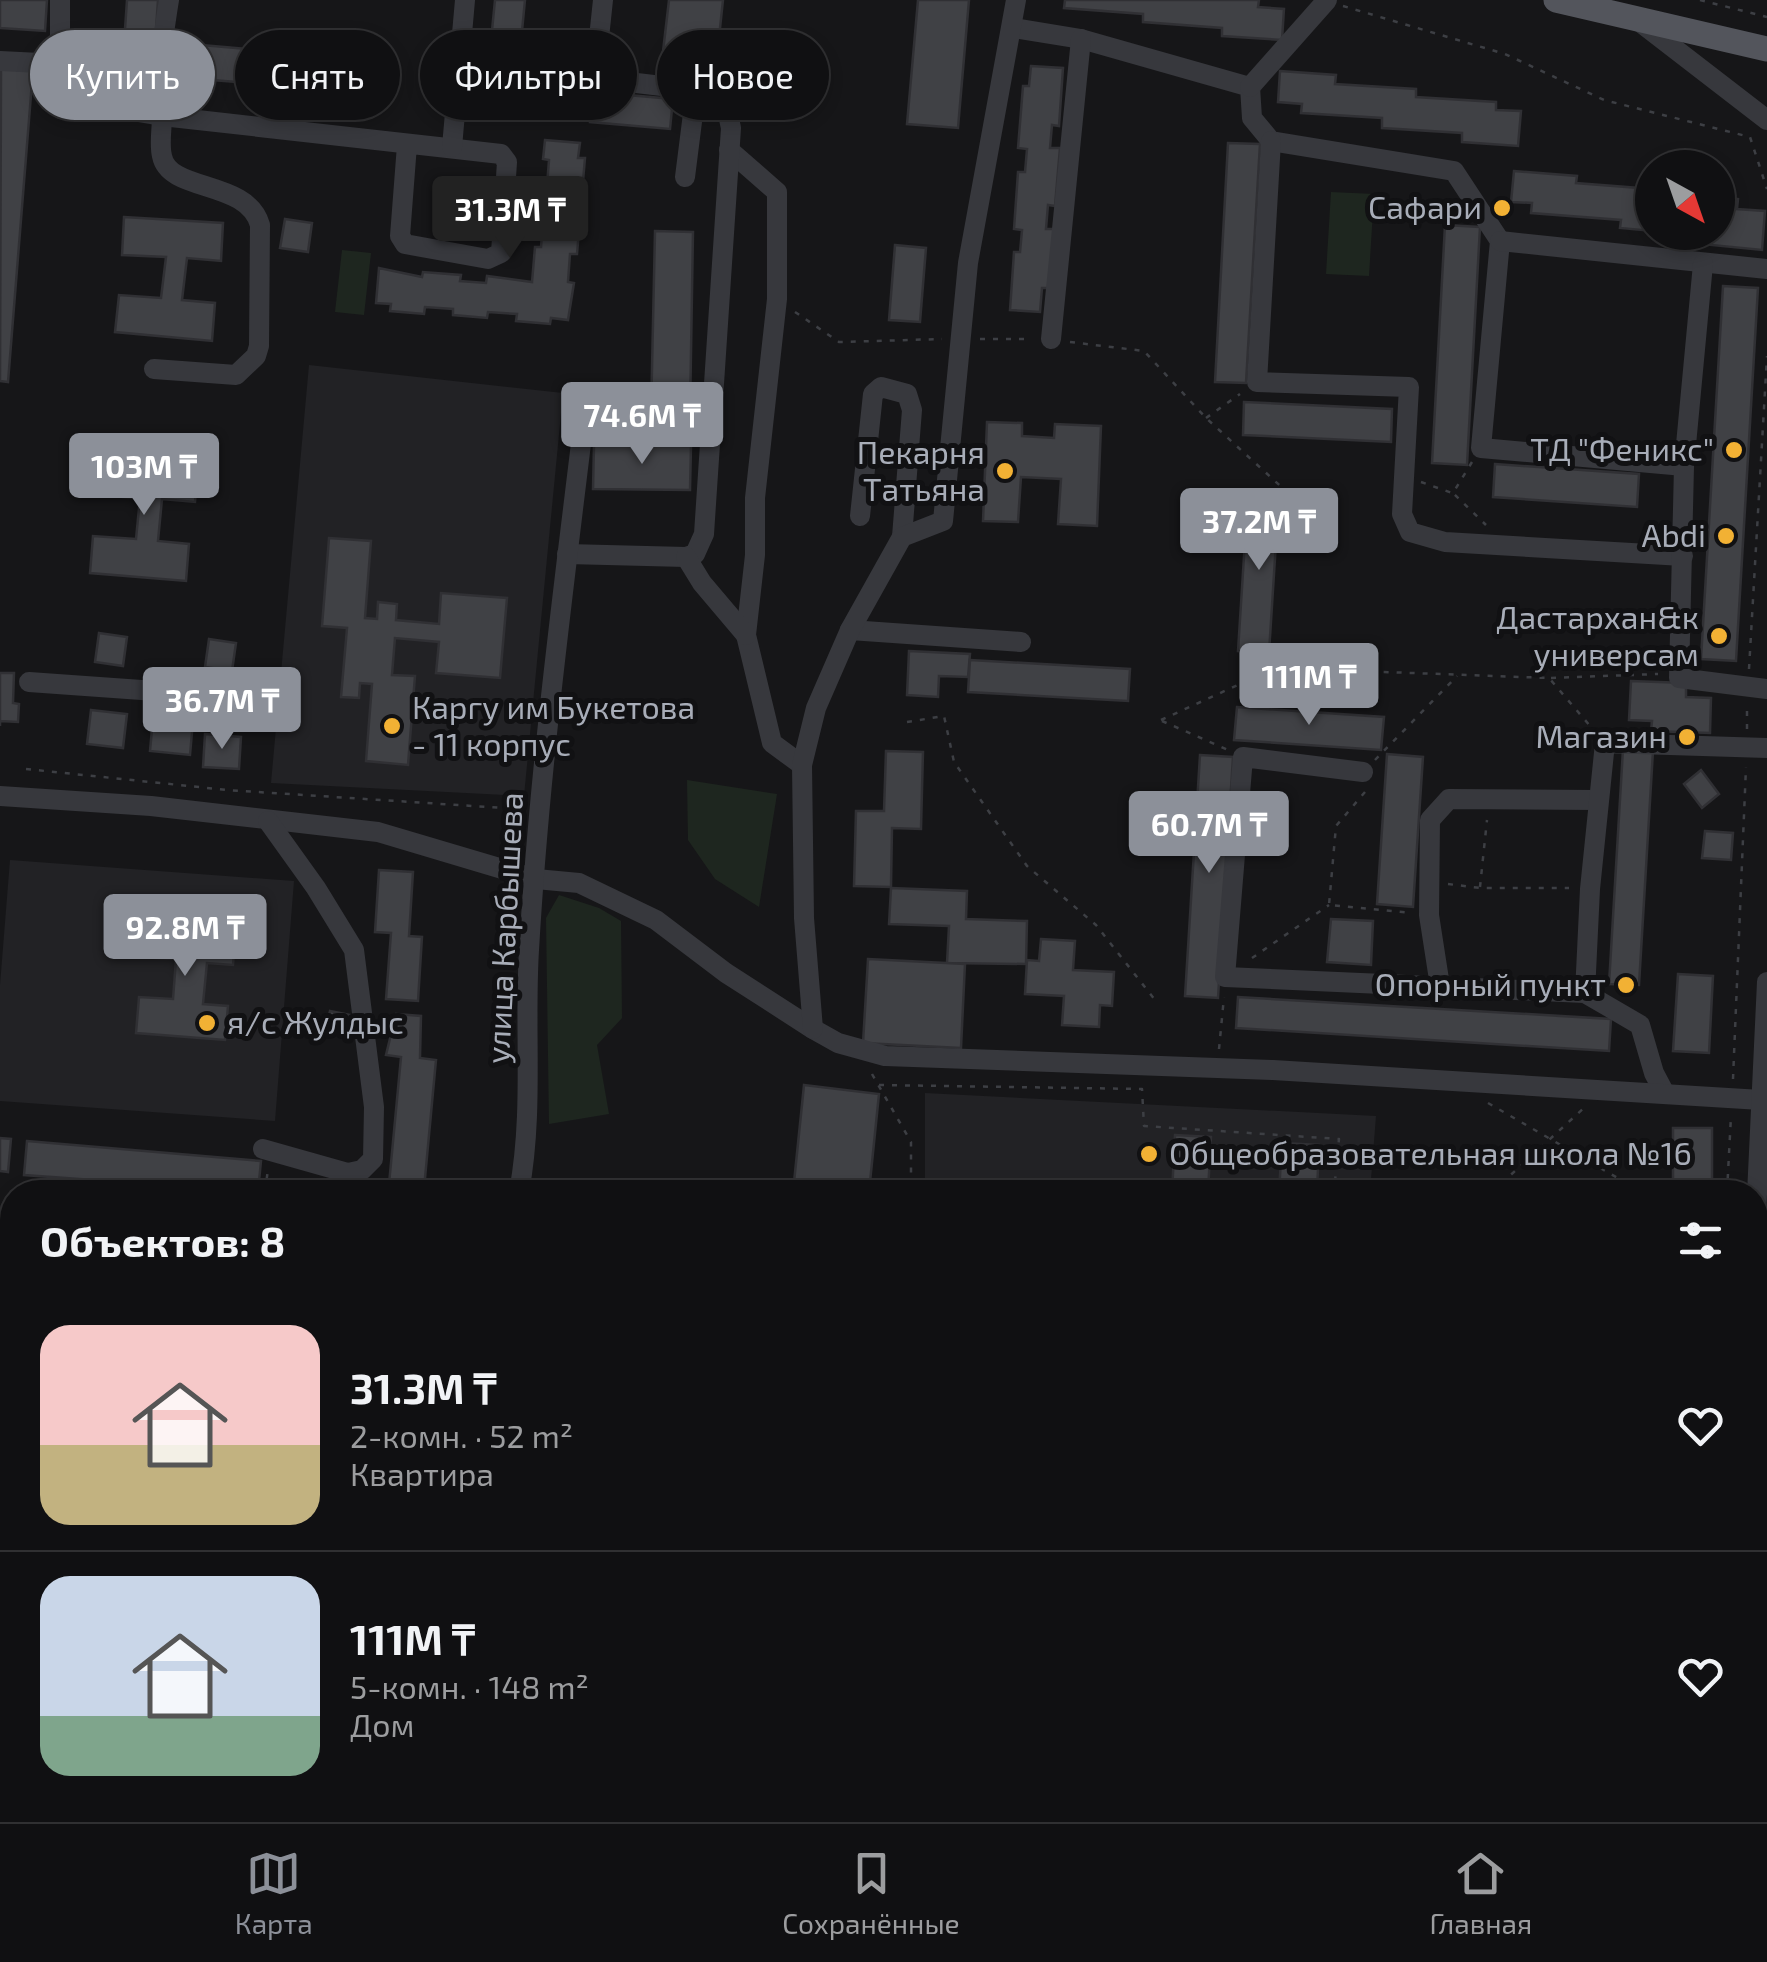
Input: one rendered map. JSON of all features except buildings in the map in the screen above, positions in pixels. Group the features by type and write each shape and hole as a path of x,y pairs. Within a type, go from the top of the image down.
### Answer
{"main road":[{"path":"1556,0 1767,50"}],"street":[{"path":"60,0 60,30"},
{"path":"164,30 169,0"},
{"path":"452,147 465,0"},
{"path":"602,0 596,66 601,74 611,80 657,85"},
{"path":"902,538 943,521 968,262 1014,28 1016,0"},
{"path":"1326,0 1250,87 1252,118 1272,141 1454,172 1500,241 1480,448 1684,466"},
{"path":"1640,22 1767,120"},
{"path":"1014,28 1081,39 1250,87"},
{"path":"1051,340 1081,39"},
{"path":"0,61 30,62"},
{"path":"154,369 236,375 256,356 259,346 257,214 240,198 173,174 162,158 162,120"},
{"path":"197,120 501,154 507,162 501,254 494,258 410,248 405,244 400,236 407,144"},
{"path":"685,177 692,120"},
{"path":"567,554 686,556 695,554 704,534 729,120"},
{"path":"1272,141 1257,382 1409,387 1402,514 1410,532 1445,542 1510,548 1683,556"},
{"path":"730,150 778,192 778,299 755,498 755,555 746,634 772,744 802,765"},
{"path":"1500,241 1767,270"},
{"path":"1703,264 1684,466 1679,678 1757,688"},
{"path":"813,1030 804,918 802,765 816,708 850,630 902,538 912,410 907,394 898,390 881,387 874,394 860,516"},
{"name":"улица Карбышева","path":"522,1180 526,1154 528,951 545,740 582,428"},
{"path":"686,556 702,583 746,634"},
{"path":"850,630 1022,642"},
{"path":"29,682 212,695"},
{"path":"1586,993 1590,888 1605,744 1757,748"},
{"path":"1363,772 1243,758 1226,977 1586,993 1640,1025 1654,1073 1664,1092"},
{"path":"0,796 151,806 378,832 536,879 579,884 656,920 726,973 813,1030 885,1056 1273,1070 1761,1100"},
{"path":"1440,986 1430,915 1430,820 1438,808 1448,800 1597,800"},
{"path":"264,1148 348,1173 362,1170 372,1159 374,1108 354,950 268,821"},
{"path":"1758,1180 1767,982"}],"path":[{"path":"1326,0 1505,54 1604,100 1750,137 1767,188"},
{"path":"1700,0 1767,17"},
{"path":"778,299 839,342 1051,340 1144,351 1206,418 1288,494"},
{"path":"1728,1180 1757,748 1767,356"},
{"path":"1206,418 1257,382"},
{"path":"1453,493 1480,448"},
{"path":"1403,476 1453,493 1510,548"},
{"path":"1243,758 1161,720 1275,668 1549,678 1650,672 1679,678"},
{"path":"1329,905 1336,826 1372,785 1363,772 1458,674"},
{"path":"1549,678 1605,744"},
{"path":"907,722 944,716 954,762 1027,866 1096,925 1155,1000"},
{"path":"26,769 227,790 540,810"},
{"path":"1480,888 1490,798"},
{"path":"1431,883 1480,888 1590,888"},
{"path":"1219,1050 1226,977 1329,905 1430,915"},
{"path":"855,1048 911,1142 911,1180"},
{"path":"879,1085 1142,1089 1144,1126 1339,1139 1335,1180"},
{"path":"1505,1180 1605,1090"},
{"path":"1477,1096 1621,1180"}],"shaded area":[{"path":"1331,192 1374,194 1369,276 1326,274"},
{"path":"342,250 371,253 364,315 335,312"},
{"path":"309,365 563,393 524,796 271,783"},
{"path":"687,780 777,794 759,907 715,879 688,840"},
{"path":"10,860 294,881 275,1121 0,1101 0,985"},
{"path":"559,895 599,908 621,921 622,1018 597,1045 609,1114 549,1124 546,918"},
{"name":"Общеобразовательная школа №16","path":"925,1093 1376,1116 1371,1180 925,1180"}],"place":[{"name":"Сафари","path":"1502,208"},
{"name":"ТД \"Феникс\"","path":"1734,450"},
{"name":"Пекарня Татьяна","path":"1005,471"},
{"name":"Abdi","path":"1726,536"},
{"name":"Дастархан&к универсам","path":"1719,636"},
{"name":"Каргу им Букетова - 11 корпус","path":"392,726"},
{"name":"Магазин","path":"1687,737"},
{"name":"Опорный пункт","path":"1626,985"},
{"name":"я/c Жулдыс","path":"207,1023"},
{"name":"Общеобразовательная школа №16","path":"1149,1154"}]}
